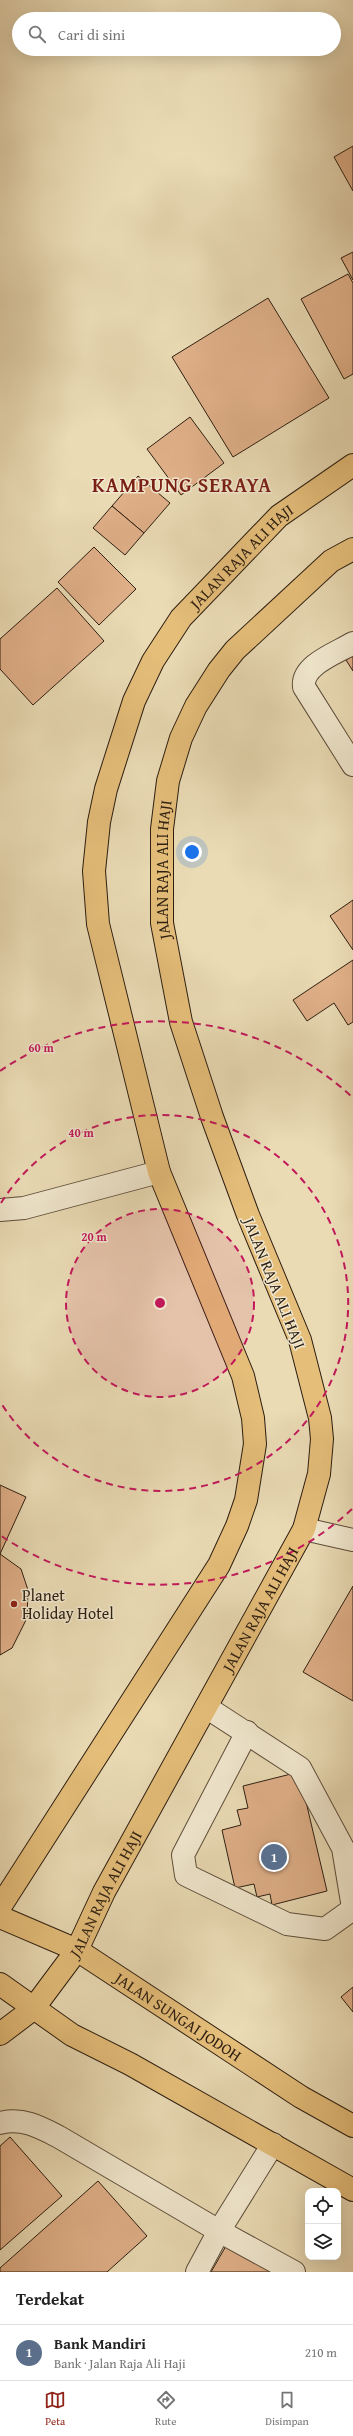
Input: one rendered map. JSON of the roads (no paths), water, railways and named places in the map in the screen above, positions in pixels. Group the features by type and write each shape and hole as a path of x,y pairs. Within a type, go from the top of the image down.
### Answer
{"main road":[{"name":"JALAN RAJA ALI HAJI","path":"0,1906 219,1566 237,1526 246,1500 255,1444 253,1418 243,1376 159,1172 98,924 94,872 99,822 106,789 134,701 154,661 181,618 279,516 353,465"},
{"name":"JALAN RAJA ALI HAJI","path":"0,2034 34,2009 77,1950 104,1892 304,1529 319,1474 322,1439 320,1418 300,1340 243,1201 212,1117 181,1022 162,923 162,829 168,781 181,738 196,706 219,670 235,650 331,561 353,548"},
{"name":"JALAN SUNGAI JODOH","path":"0,1917 77,1950 301,2097 353,2126"},
{"path":"0,1984 72,2035 130,2064 353,2190"}],"street":[{"path":"353,643 310,668 303,680 304,687 353,765"},
{"path":"0,1210 24,1208 159,1172"},
{"path":"304,1529 353,1540"},
{"path":"206,1707 248,1732 300,1768 343,1848 353,1908 325,1929 287,1924 186,1874 183,1855 248,1732"},
{"path":"0,2123 9,2120 35,2124 219,2231 294,2272"},
{"path":"197,2272 219,2231 273,2144"}],"place":[{"name":"Planet Holiday Hotel","path":"14,1604"},
{"name":"Bank Mandiri","path":"274,1857"}],"district":[{"name":"KAMPUNG SERAYA","path":"182,484"}]}
